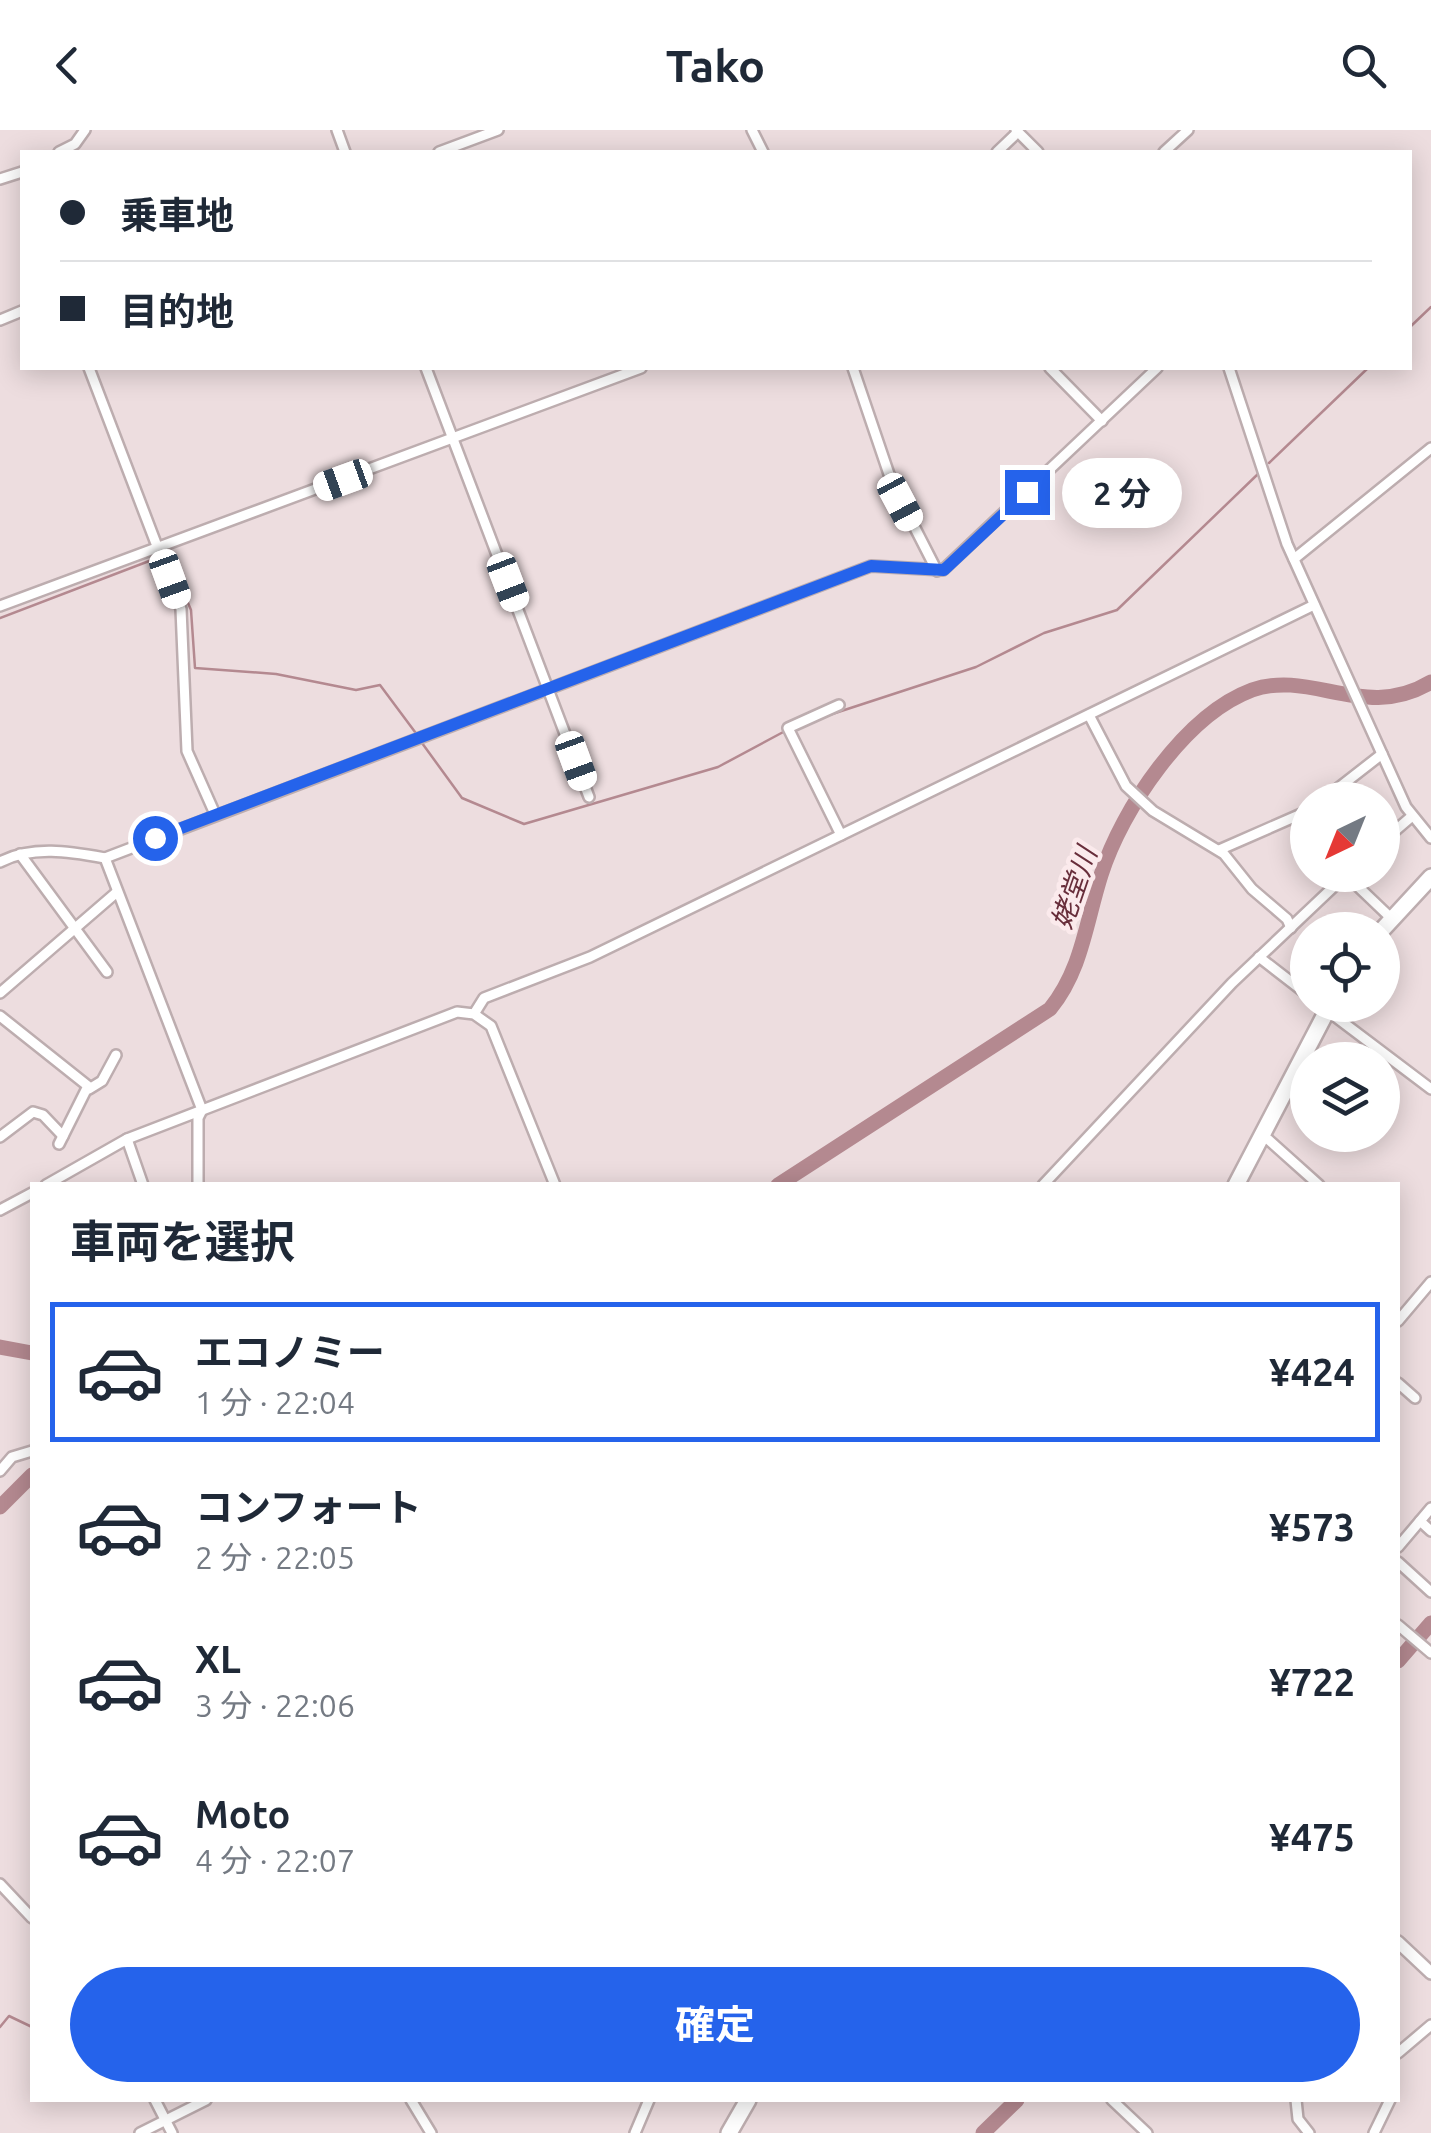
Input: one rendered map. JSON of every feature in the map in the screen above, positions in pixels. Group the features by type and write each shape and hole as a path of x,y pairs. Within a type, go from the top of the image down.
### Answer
{"highway":[{"path":"1400,912 1428,886"},
{"path":"1238,1182 1318,1022"},
{"path":"729,2133 747,2102"}],"street":[{"path":"63,150 76,144 85,130"},
{"path":"444,150 498,130"},
{"path":"1166,150 1188,130"},
{"path":"999,150 1017,131 1036,150"},
{"path":"0,180 20,174"},
{"path":"90,370 185,624 187,751 214,814"},
{"path":"427,370 590,798"},
{"path":"0,606 636,370"},
{"path":"855,370 892,483 937,571"},
{"path":"1052,370 1102,420"},
{"path":"0,862 20,854 58,852 106,858 871,566 937,571 953,563 1155,370"},
{"path":"1230,370 1294,559 1411,816 1431,838"},
{"path":"1294,559 1431,448"},
{"path":"474,1014 484,998 590,957 1314,605"},
{"path":"839,705 788,728 842,835"},
{"path":"1089,715 1126,786 1149,808 1219,850 1290,926"},
{"path":"1346,782 1382,754"},
{"path":"1400,826 1411,816"},
{"path":"1219,850 1290,820"},
{"path":"20,854 108,972"},
{"path":"106,858 202,1110 198,1118 198,1182"},
{"path":"0,993 118,892"},
{"path":"1308,912 1328,892"},
{"path":"1360,892 1377,912"},
{"path":"1047,1182 1290,929"},
{"path":"1259,958 1290,981"},
{"path":"51,1182 127,1139 447,1014 474,1014 496,1037 554,1182"},
{"path":"0,1016 84,1080 89,1088"},
{"path":"1345,1022 1431,1090"},
{"path":"0,1137 33,1112 43,1116 61,1140 89,1088 102,1081 116,1055"},
{"path":"1262,1134 1316,1182"},
{"path":"127,1139 141,1182"},
{"path":"0,1210 30,1194"},
{"path":"1400,1318 1431,1282"},
{"path":"1400,1385 1415,1398"},
{"path":"0,1471 12,1456 30,1451"},
{"path":"1400,1545 1431,1508"},
{"path":"1420,1522 1431,1531"},
{"path":"1400,1564 1431,1592"},
{"path":"1400,1627 1431,1654"},
{"path":"0,1884 30,1916"},
{"path":"1400,1944 1431,1972"},
{"path":"1400,2051 1431,2025"},
{"path":"155,2102 172,2133"},
{"path":"140,2133 202,2102"},
{"path":"412,2102 431,2133"},
{"path":"635,2133 648,2102"},
{"path":"1114,2102 1147,2133"},
{"path":"1296,2102 1298,2119 1309,2133"},
{"path":"1374,2133 1389,2102"}],"waterway":[{"path":"1412,325 1431,307"},
{"path":"1269,463 1366,370"},
{"path":"823,717 976,667 1044,633 1117,610 1259,473"},
{"path":"167,554 191,610 195,668 276,674 356,690 380,685 418,736"},
{"path":"0,618 157,558"},
{"name":"姥堂川","path":"783,1182 1050,1009 1076,962 1101,875 1124,822 1159,767 1203,720 1227,702 1274,685 1384,697 1407,693 1431,682"},
{"path":"422,743 462,798 524,824 718,767 787,730"},
{"path":"0,1347 30,1353"},
{"name":"姥堂川","path":"0,1507 30,1477"},
{"path":"1400,1659 1431,1623"},
{"path":"0,2027 9,2016 30,2026"},
{"path":"983,2133 1015,2102"}],"route":[{"path":"155,838 871,566 944,570 1027,492"}]}
